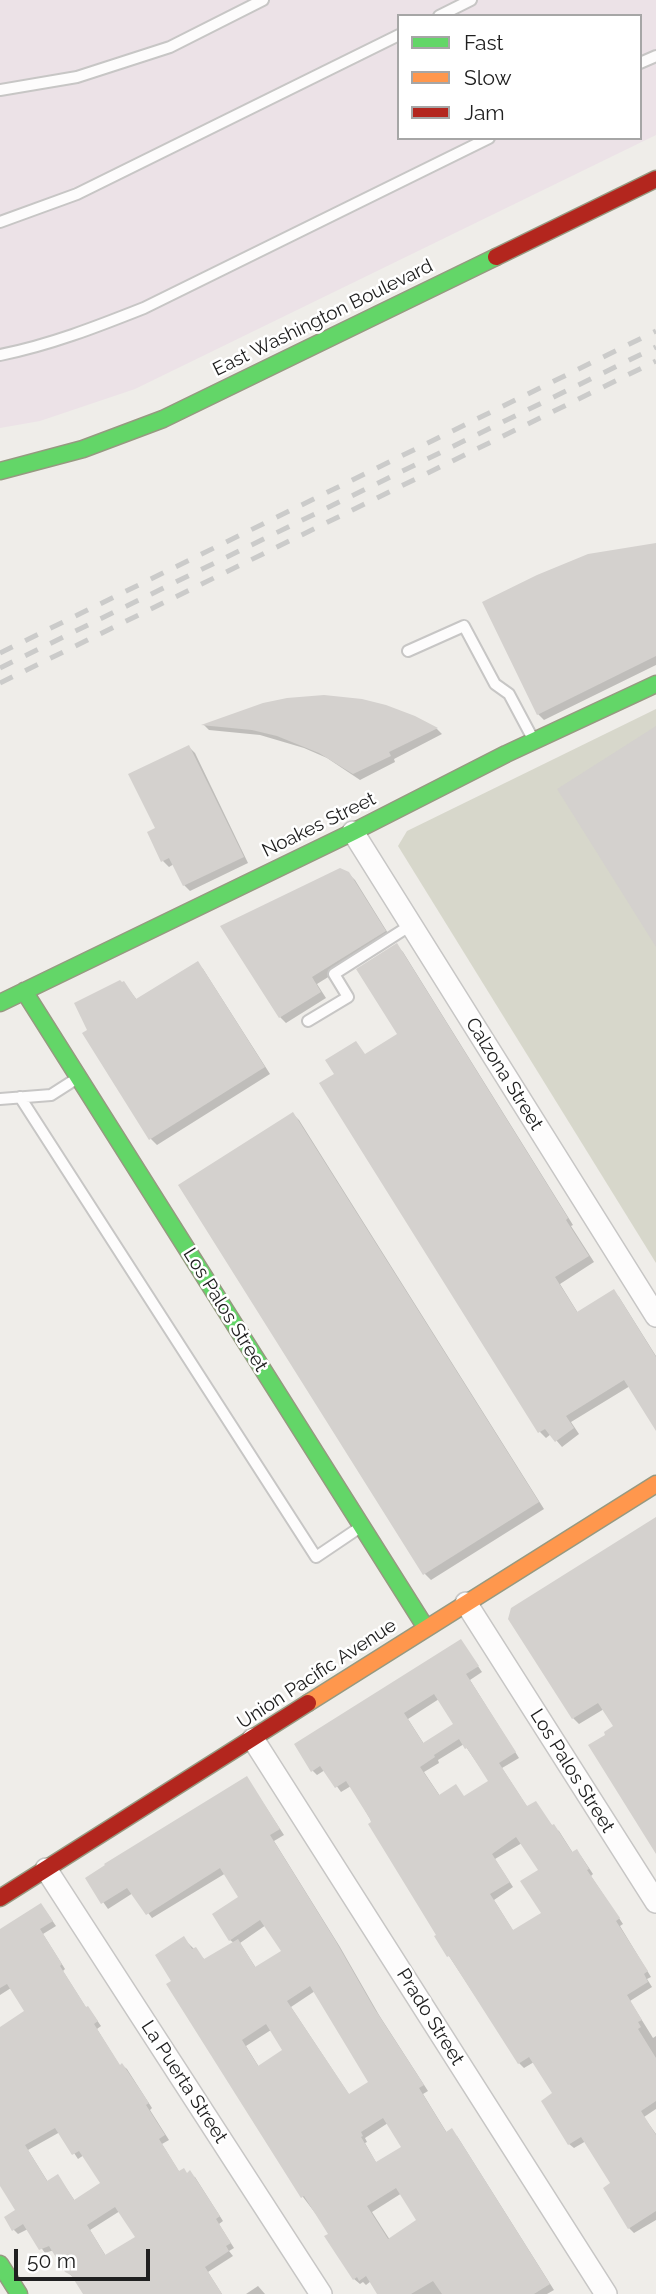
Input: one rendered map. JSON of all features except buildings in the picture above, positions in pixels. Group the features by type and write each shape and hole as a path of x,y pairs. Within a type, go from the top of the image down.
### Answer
{"street":[{"name":"East Washington Boulevard","path":"0,471 48,461 102,444 163,419 656,179"},
{"name":"Noakes Street","path":"0,1003 656,684"},
{"name":"Calzona Street","path":"353,832 656,1316"},
{"name":"Los Palos Street","path":"24,991 426,1629"},
{"name":"Union Pacific Avenue","path":"0,1898 656,1484"},
{"name":"Los Palos Street","path":"466,1603 656,1902"},
{"name":"Prado Street","path":"253,1739 606,2294"},
{"name":"La Puerta Street","path":"46,1869 321,2294"},
{"path":"0,2264 19,2294"}],"lane":[{"path":"0,90 77,77 170,47 263,0"},
{"path":"443,14 471,0"},
{"path":"0,222 57,203 397,36"},
{"path":"0,355 33,348 79,333 144,308 485,140"},
{"path":"408,652 464,626 495,684 509,694 535,742"},
{"path":"308,1021 348,997 334,974 411,925"},
{"path":"0,1100 51,1095 79,1077"},
{"path":"20,1097 316,1557 362,1527"}],"shaded area":[{"path":"0,0 656,0 656,135 135,389 40,421 0,428"},
{"path":"656,709 656,1263 398,846 407,831"}],"railway":[{"path":"0,653 656,331"},
{"path":"0,668 656,347"},
{"path":"0,683 656,361"}],"traffic: fast":[{"path":"0,471 83,449 163,419 496,257"},
{"path":"0,1003 353,832 506,754 656,684"},
{"path":"24,991 426,1628"},
{"path":"0,2264 19,2294"}],"traffic: slow":[{"path":"308,1703 656,1484"}],"traffic: jam":[{"path":"496,257 656,179"},
{"path":"0,1898 308,1703"}]}
